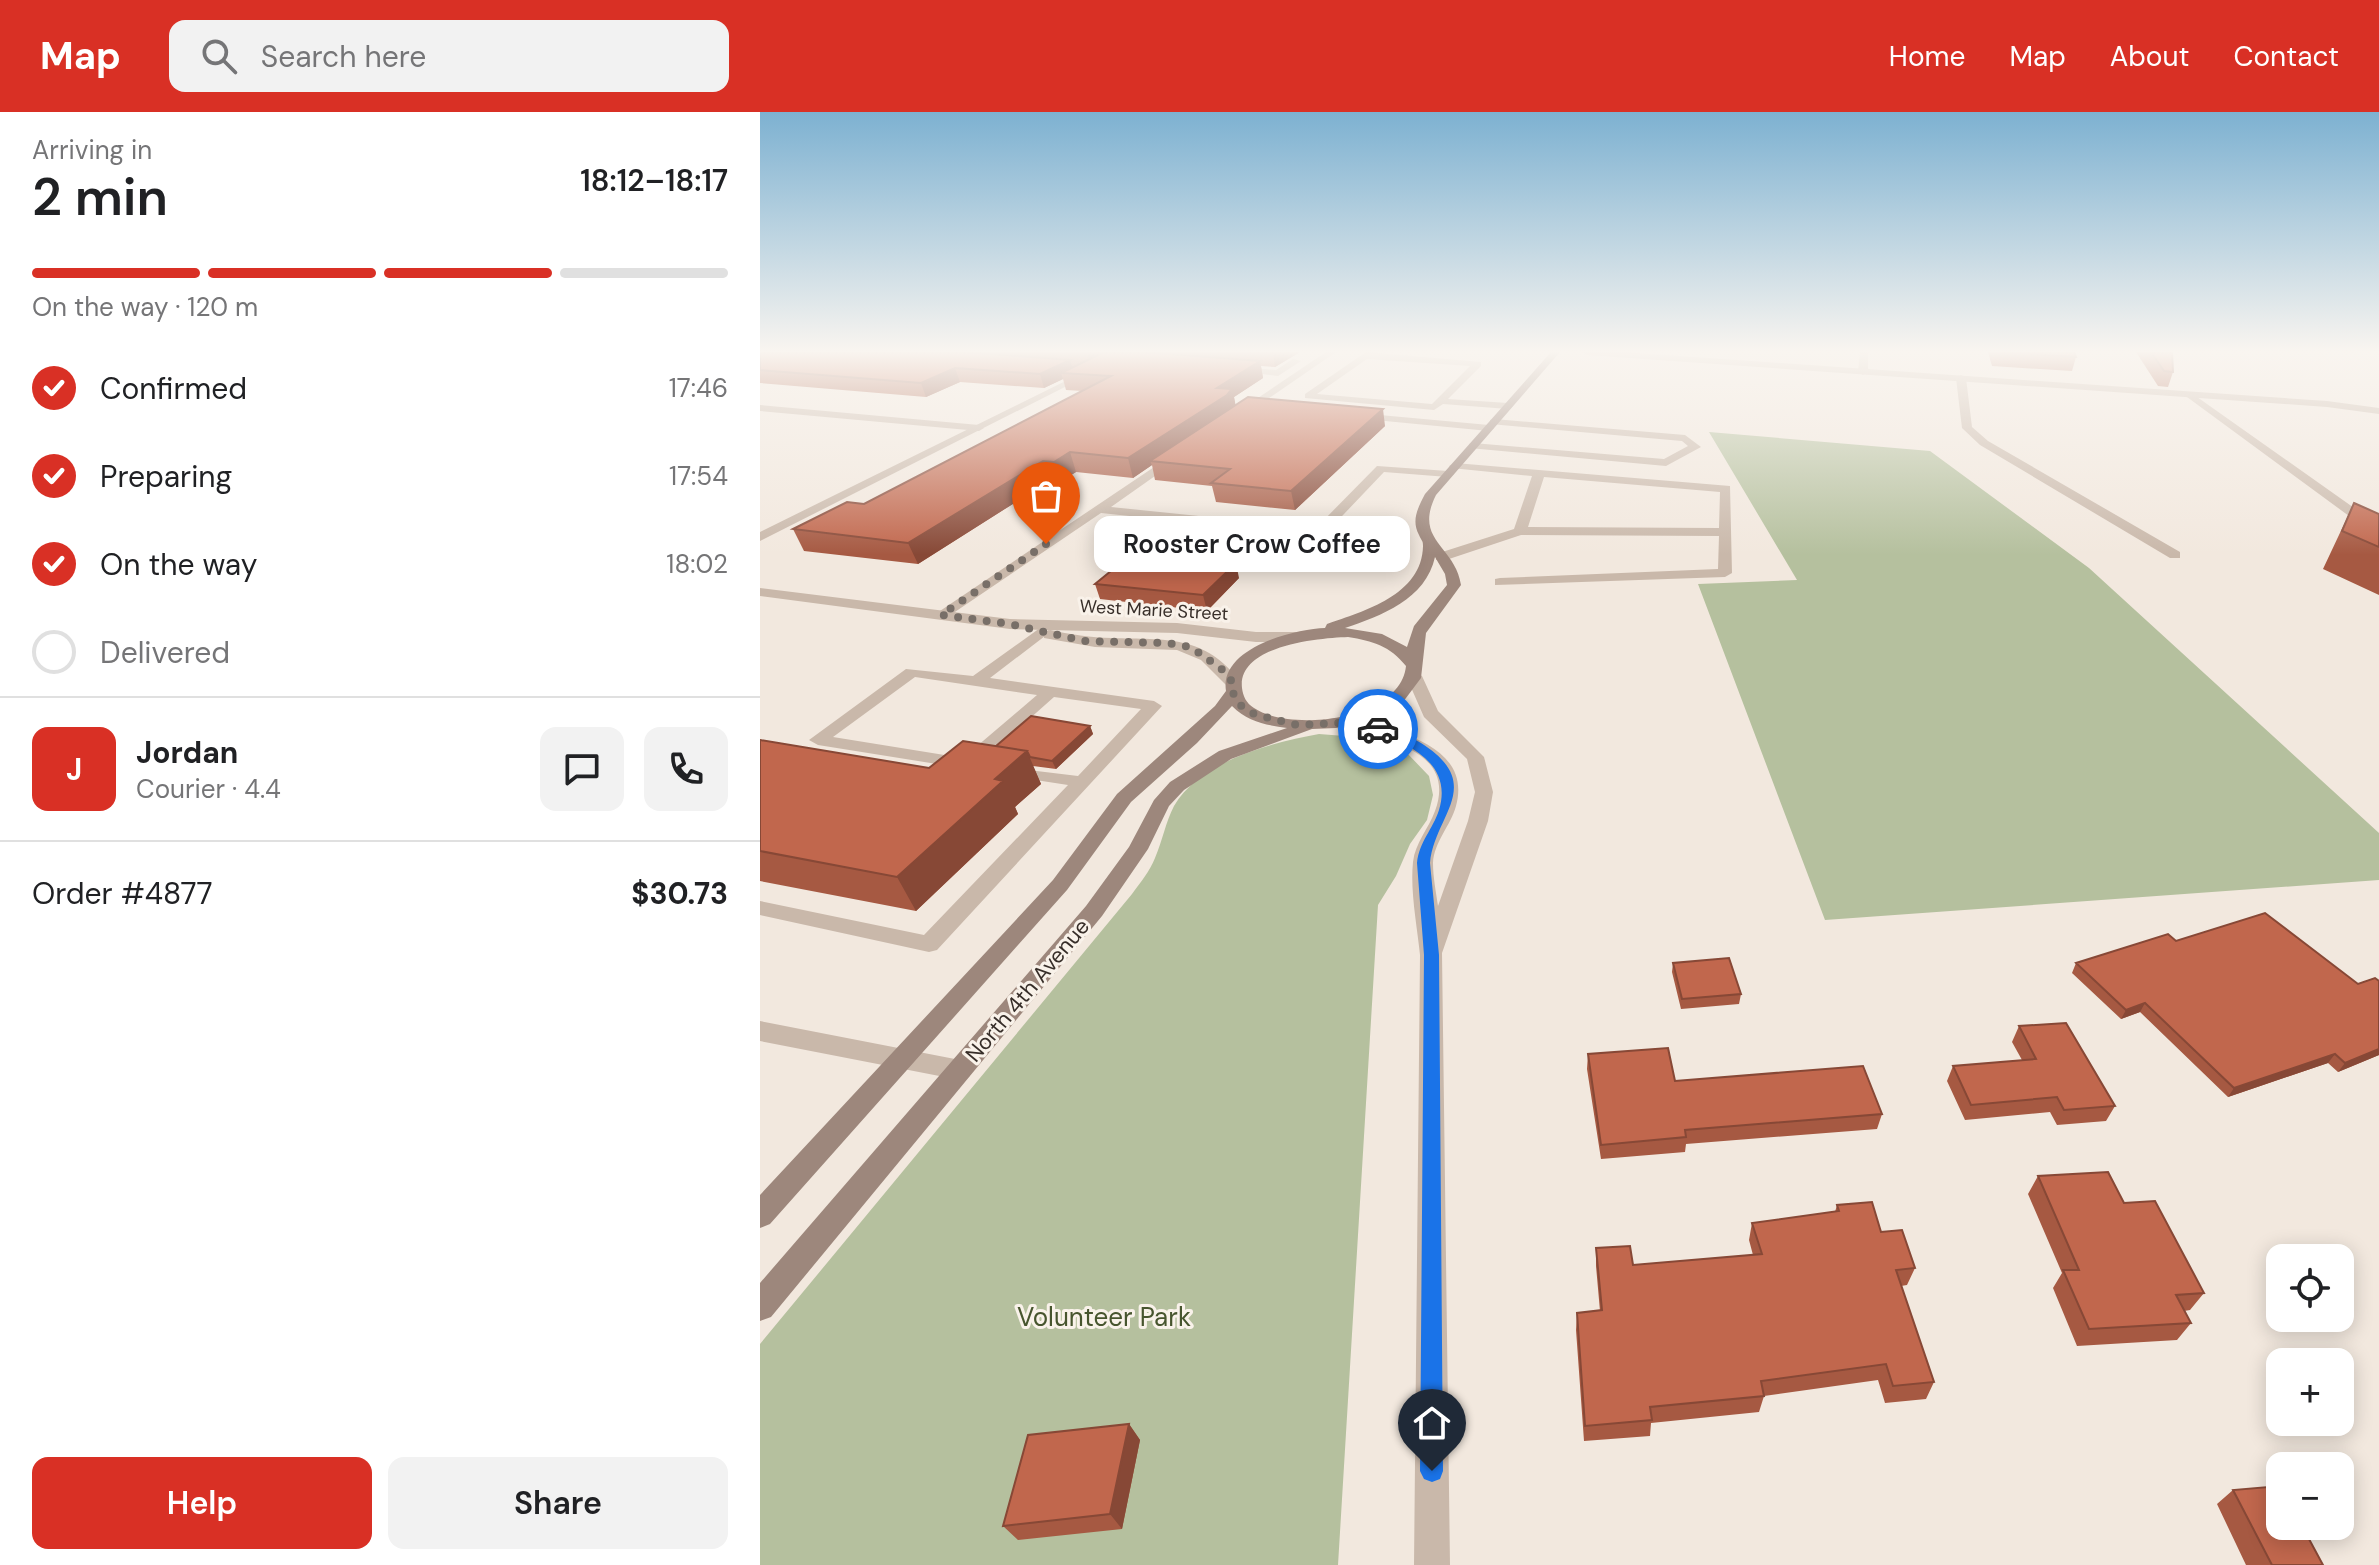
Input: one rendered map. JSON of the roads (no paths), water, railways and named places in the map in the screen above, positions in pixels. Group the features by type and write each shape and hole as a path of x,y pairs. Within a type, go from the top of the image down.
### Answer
{"main road":[{"path":"1414,671 1417,634 1454,585 1452,570 1435,551 1423,525 1424,506 1496,420"},
{"path":"1302,635 1374,612 1404,595 1427,567 1435,551"},
{"path":"1302,635 1342,631 1383,638 1399,645 1410,655 1414,671"},
{"name":"North 4th Avenue","path":"760,1215 1060,885 1130,791 1191,739 1233,688 1236,673 1250,658 1271,645 1302,635"},
{"name":"North 4th Avenue","path":"760,1306 1116,883 1161,804 1177,786 1214,760 1247,746 1369,716 1394,702 1407,689 1414,671"},
{"path":"1233,688 1240,705 1264,718 1297,725 1330,724"}],"street":[{"path":"889,420 979,428"},
{"path":"760,537 995,420"},
{"path":"1225,423 1230,420"},
{"path":"1415,420 1685,438 1695,447 1666,463 1473,446"},
{"path":"1966,420 1967,428 1984,443 2175,555"},
{"path":"2224,420 2353,513 2379,520"},
{"path":"941,615 1187,449"},
{"path":"1098,509 1319,532 1381,468 1539,473 1726,489 1725,573 1500,582"},
{"path":"1520,531 1539,473"},
{"path":"1435,551 1520,531 1726,532"},
{"name":"West Marie Street","path":"760,592 1010,624 1158,627 1256,637 1302,635"},
{"name":"West Marie Street","path":"1010,624 1040,633 1105,643 1167,643 1191,647 1217,664 1233,688"},
{"path":"976,681 1040,633"},
{"path":"1414,671 1430,713 1475,757 1484,792 1478,821 1431,955"},
{"path":"760,908 929,944 1154,706 912,672 818,740 1082,782"},
{"path":"967,764 1051,691"},
{"path":"1330,724 1385,731 1407,739 1430,754 1445,775 1448,798 1425,850 1423,863 1431,955 1432,1565"},
{"path":"760,1031 960,1070"}],"place":[{"name":"Rooster Crow Coffee","path":"1046,544"}],"park label":[{"name":"Volunteer Park","path":"1104,1317"}]}
